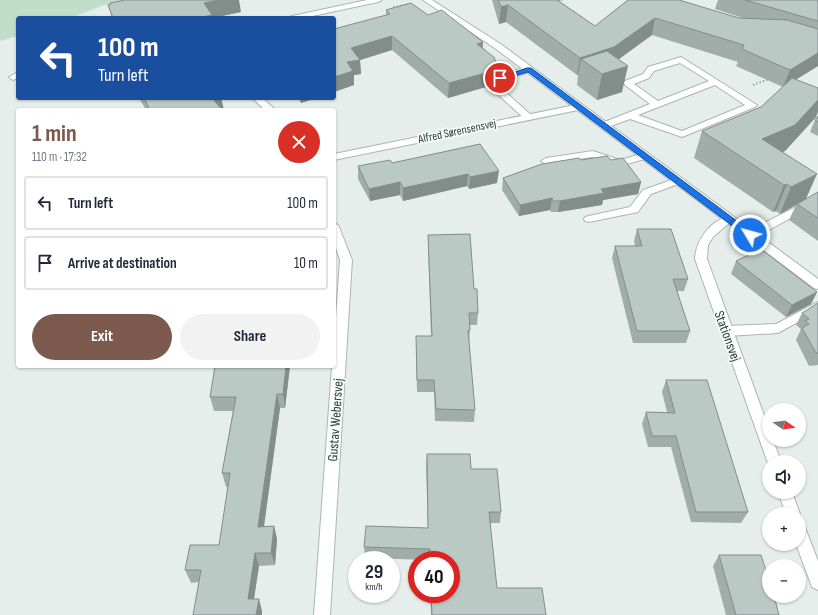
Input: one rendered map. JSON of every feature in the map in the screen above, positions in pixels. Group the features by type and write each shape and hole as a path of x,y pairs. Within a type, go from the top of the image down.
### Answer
{"street":[{"path":"302,16 378,0"},
{"path":"427,0 499,47 818,285"},
{"path":"630,116 682,134 752,105 681,60 651,69 646,76 628,83 657,105"},
{"path":"500,78 529,69"},
{"path":"605,126 715,82"},
{"path":"498,90 528,117"},
{"path":"259,100 269,108"},
{"name":"Alfred Sørensensvej","path":"336,156 580,107"},
{"path":"546,161 593,154 620,163 645,156"},
{"path":"589,219 634,210 647,192 677,181"},
{"path":"750,235 818,199"},
{"name":"Stationsvej","path":"729,219 708,235 700,249 700,259 771,455"},
{"name":"Gustav Webersvej","path":"322,615 346,260 336,233"},
{"path":"727,331 778,328 818,306"},
{"path":"806,549 818,582"}],"path":[{"path":"731,91 773,77"}],"green space":[{"path":"0,0 141,0 104,5 76,16 16,16 16,37 0,41"}],"building":[{"path":"125,0 219,0 204,3 212,15 207,16 112,16 108,5 111,4 110,3"},
{"path":"498,0 557,0 595,26 628,0 679,0 739,18 787,20 818,29 818,53 790,70 742,49 744,45 655,18 614,47 580,58 508,5 501,7"},
{"path":"745,0 818,0 818,21"},
{"path":"411,3 428,15 442,10 483,42 477,44 495,58 494,59 497,62 497,65 504,68 449,83 392,36 351,48 360,60 347,62 353,71 336,76 336,28 390,14 386,10"},
{"path":"607,51 628,66 602,74 581,59"},
{"path":"792,78 818,88 818,100 795,125 762,139 817,174 791,187 787,184 784,185 702,131 761,107"},
{"path":"145,100 214,100 220,108 149,108"},
{"path":"480,144 499,171 470,177 468,174 403,188 400,182 369,189 358,166 390,160 392,163"},
{"path":"607,156 611,160 623,158 641,182 601,189 604,193 560,201 553,201 552,198 520,205 503,178 542,164 579,158 581,160"},
{"path":"818,192 818,218 797,204"},
{"path":"637,229 671,229 688,279 673,279 690,331 637,331 615,246 642,246"},
{"path":"470,234 474,289 477,289 478,313 469,313 470,330 468,330 475,410 436,409 434,380 417,380 416,336 432,336 428,235"},
{"path":"761,249 817,292 792,305 736,261"},
{"path":"818,303 818,353 816,353 802,328 809,324 805,321 809,319 802,313"},
{"path":"215,368 286,368 283,394 277,394 258,527 274,526 271,553 255,553 248,599 259,599 256,615 193,615 201,570 185,570 190,545 219,545 230,473 222,473 236,397 210,397"},
{"path":"666,380 707,380 748,512 696,512 676,436 652,436 646,412 675,413"},
{"path":"427,454 470,454 471,469 497,469 501,512 489,512 497,588 542,588 546,615 432,615 431,603 460,603 460,551 430,551 430,549 364,547 366,526 428,528"},
{"path":"719,555 761,555 762,603 776,603 779,615 736,615"}],"route":[{"path":"500,78 529,69 750,235"}]}
